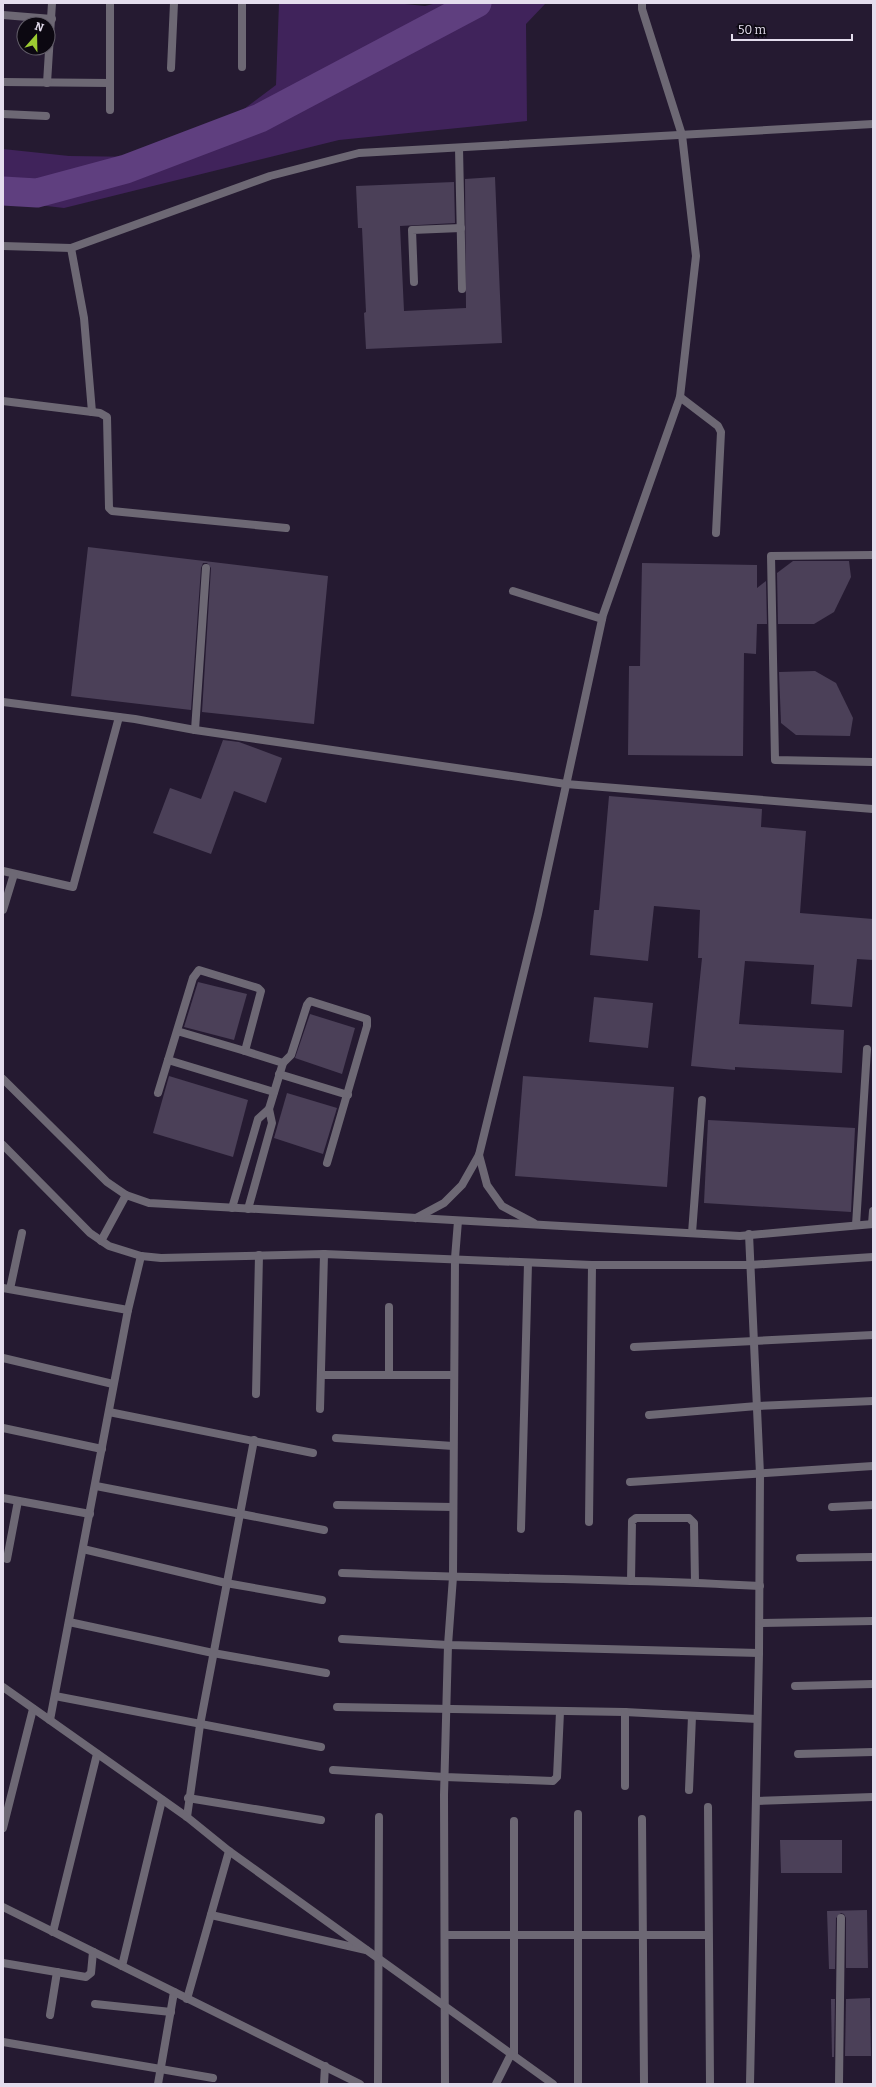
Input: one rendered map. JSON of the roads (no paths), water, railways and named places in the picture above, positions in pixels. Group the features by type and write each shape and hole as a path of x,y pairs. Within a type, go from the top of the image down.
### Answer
{"street":[{"path":"52,3 52,16"},
{"path":"110,3 110,110"},
{"path":"171,68 174,3"},
{"path":"242,3 242,67"},
{"path":"416,1218 444,1203 462,1185 479,1155 538,914 602,619 680,397 696,256 682,135 642,6"},
{"path":"3,15 16,16"},
{"path":"47,83 49,56"},
{"path":"3,82 110,83"},
{"path":"3,114 46,116"},
{"path":"3,246 72,248 270,176 359,153 873,124"},
{"path":"459,148 462,289"},
{"path":"414,282 412,230 461,228"},
{"path":"72,248 85,325 92,412"},
{"path":"680,397 718,426 721,432 716,534"},
{"path":"3,401 92,412 104,415 108,421 109,508 112,511 286,528"},
{"path":"873,555 771,556 775,760 873,762"},
{"path":"195,730 206,568"},
{"path":"512,591 602,619"},
{"path":"3,702 119,717 195,730 566,784 873,809"},
{"path":"3,871 72,887 119,717"},
{"path":"3,910 14,874"},
{"path":"158,1093 193,978 199,970 258,988 261,991 245,1051"},
{"path":"248,1209 272,1123 269,1109 282,1063 291,1055 306,1005 310,1001 367,1019 367,1026 348,1095 327,1163"},
{"path":"177,1031 282,1063"},
{"path":"856,1225 867,1049"},
{"path":"168,1060 274,1092"},
{"path":"279,1074 348,1095"},
{"path":"3,1079 107,1182 126,1195 149,1203 740,1236 872,1224 873,1211"},
{"path":"692,1233 702,1100"},
{"path":"232,1208 258,1119 269,1109"},
{"path":"3,1145 90,1233 109,1246 141,1256 161,1258 324,1254 455,1258 528,1263 592,1265 750,1265 873,1257"},
{"path":"479,1155 487,1185 502,1206 537,1225"},
{"path":"101,1241 126,1195"},
{"path":"445,2084 445,1777 448,1645 453,1577 455,1258 458,1220"},
{"path":"22,1233 6,1289 128,1310"},
{"path":"749,1234 760,1474 760,1623 750,2084"},
{"path":"320,1409 324,1254"},
{"path":"50,1720 96,1486 113,1384 141,1256"},
{"path":"256,1394 259,1256"},
{"path":"521,1529 528,1263"},
{"path":"589,1522 592,1265"},
{"path":"388,1307 389,1375"},
{"path":"634,1347 873,1336"},
{"path":"3,1358 113,1384"},
{"path":"322,1375 454,1375"},
{"path":"649,1415 757,1406 873,1401"},
{"path":"109,1412 313,1453"},
{"path":"3,1428 102,1449"},
{"path":"336,1438 454,1446"},
{"path":"187,1818 188,1798 200,1725 254,1440"},
{"path":"630,1482 873,1466"},
{"path":"96,1486 324,1530"},
{"path":"3,1498 90,1514"},
{"path":"7,1559 18,1501"},
{"path":"337,1505 453,1507"},
{"path":"832,1507 873,1505"},
{"path":"631,1581 632,1521 636,1518 689,1518 694,1523 695,1582"},
{"path":"83,1549 226,1582 322,1600"},
{"path":"800,1558 873,1557"},
{"path":"342,1573 695,1582 760,1586"},
{"path":"760,1623 873,1621"},
{"path":"69,1622 213,1653 326,1673"},
{"path":"342,1639 448,1645 759,1653"},
{"path":"795,1686 873,1684"},
{"path":"3,1687 187,1818 229,1851 369,1950 445,2007 553,2084"},
{"path":"55,1696 321,1747"},
{"path":"337,1707 624,1712 757,1719"},
{"path":"3,1828 33,1709"},
{"path":"333,1770 445,1777 555,1780 558,1777 560,1712"},
{"path":"624,1712 625,1786"},
{"path":"689,1790 692,1716"},
{"path":"798,1754 873,1752"},
{"path":"53,1932 97,1754"},
{"path":"756,1801 873,1797"},
{"path":"188,1798 321,1820"},
{"path":"122,1966 162,1800"},
{"path":"708,1807 710,2084"},
{"path":"578,1814 578,2084"},
{"path":"378,2084 377,1957 379,1817"},
{"path":"642,1819 644,2084"},
{"path":"496,2084 513,2055 514,1821"},
{"path":"187,1999 229,1851"},
{"path":"3,1907 360,2084"},
{"path":"211,1915 369,1950"},
{"path":"839,2084 841,1918"},
{"path":"445,1935 708,1935"},
{"path":"3,1963 86,1977 89,1976 93,1952"},
{"path":"50,2014 57,1972"},
{"path":"158,2084 174,1992"},
{"path":"95,2004 171,2012"},
{"path":"3,2042 213,2078"},
{"path":"324,2084 325,2066"}],"waterway":[{"path":"3,191 37,193 126,169 260,118 477,3"}]}
